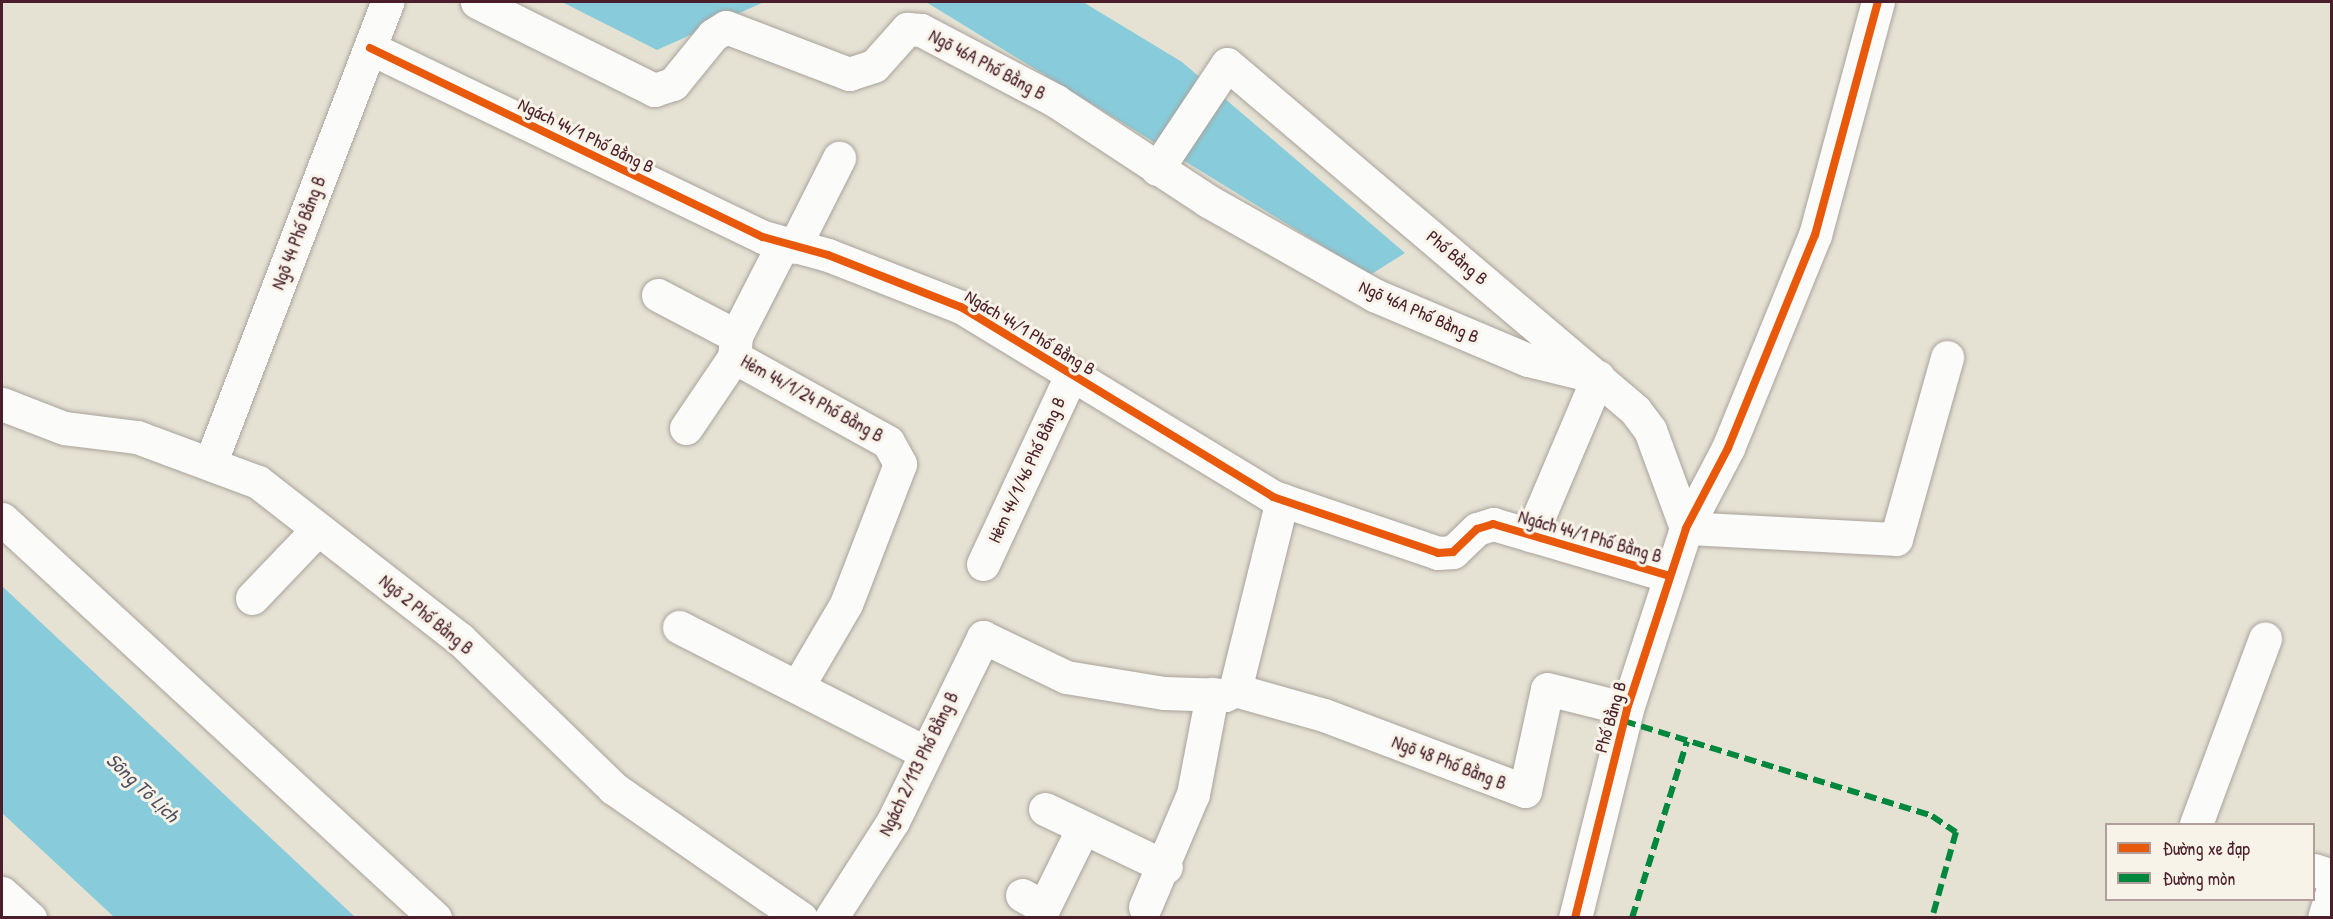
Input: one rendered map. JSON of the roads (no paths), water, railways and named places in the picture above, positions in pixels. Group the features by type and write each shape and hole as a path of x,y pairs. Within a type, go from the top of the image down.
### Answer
{"street":[{"name":"Ngõ 44 Phố Bằng B","path":"210,464 387,2"},
{"name":"Ngõ 46A Phố Bằng B","path":"477,2 654,90 673,84 713,35 726,27 849,74 874,66 900,33 915,28 1056,101 1374,295 1528,360 1598,377"},
{"path":"1878,2 1815,235 1728,448 1686,528 1896,539 1947,357"},
{"name":"Ngách 44/1 Phố Bằng B","path":"370,48 788,245 961,307 1282,500 1438,553 1453,552 1477,529 1493,524 1670,576"},
{"name":"Phố Bằng B","path":"1160,165 1221,73 1598,377 1650,430 1686,528 1627,709 1575,918"},
{"name":"Hẻm 44/1/24 Phố Bằng B","path":"799,684 846,603 900,464 888,442 735,346 788,245 839,158"},
{"path":"658,296 735,346 686,428"},
{"name":"Hẻm 44/1/46 Phố Bằng B","path":"983,564 1071,375"},
{"path":"1531,535 1598,377"},
{"name":"Ngõ 2 Phố Bằng B","path":"2,404 64,428 136,437 258,482 460,639 613,788 759,907 801,918"},
{"path":"1145,906 1166,867 1199,771 1198,745 1224,692 1282,500"},
{"path":"2,519 435,918"},
{"path":"252,598 318,529"},
{"path":"679,627 799,684 924,752"},
{"name":"Ngách 2/113 Phố Bằng B","path":"831,918 893,821 924,752 983,637 1066,677 1164,693 1224,692"},
{"path":"2197,823 2265,638"},
{"name":"Ngõ 48 Phố Bằng B","path":"1224,692 1299,707 1525,791 1547,688 1627,709"},
{"path":"1045,810 1082,830 1166,867"},
{"path":"1022,895 1044,907 1082,830"},
{"path":"2315,871 2331,876"},
{"path":"2324,918 2331,892"},
{"path":"2,893 30,918"}],"water":[{"path":"562,2 764,2 657,50"},
{"path":"926,2 1083,2 1182,62 1405,253 1370,275"},
{"name":"Sông Tô Lịch","path":"2,586 355,917 114,917 2,813"}]}
